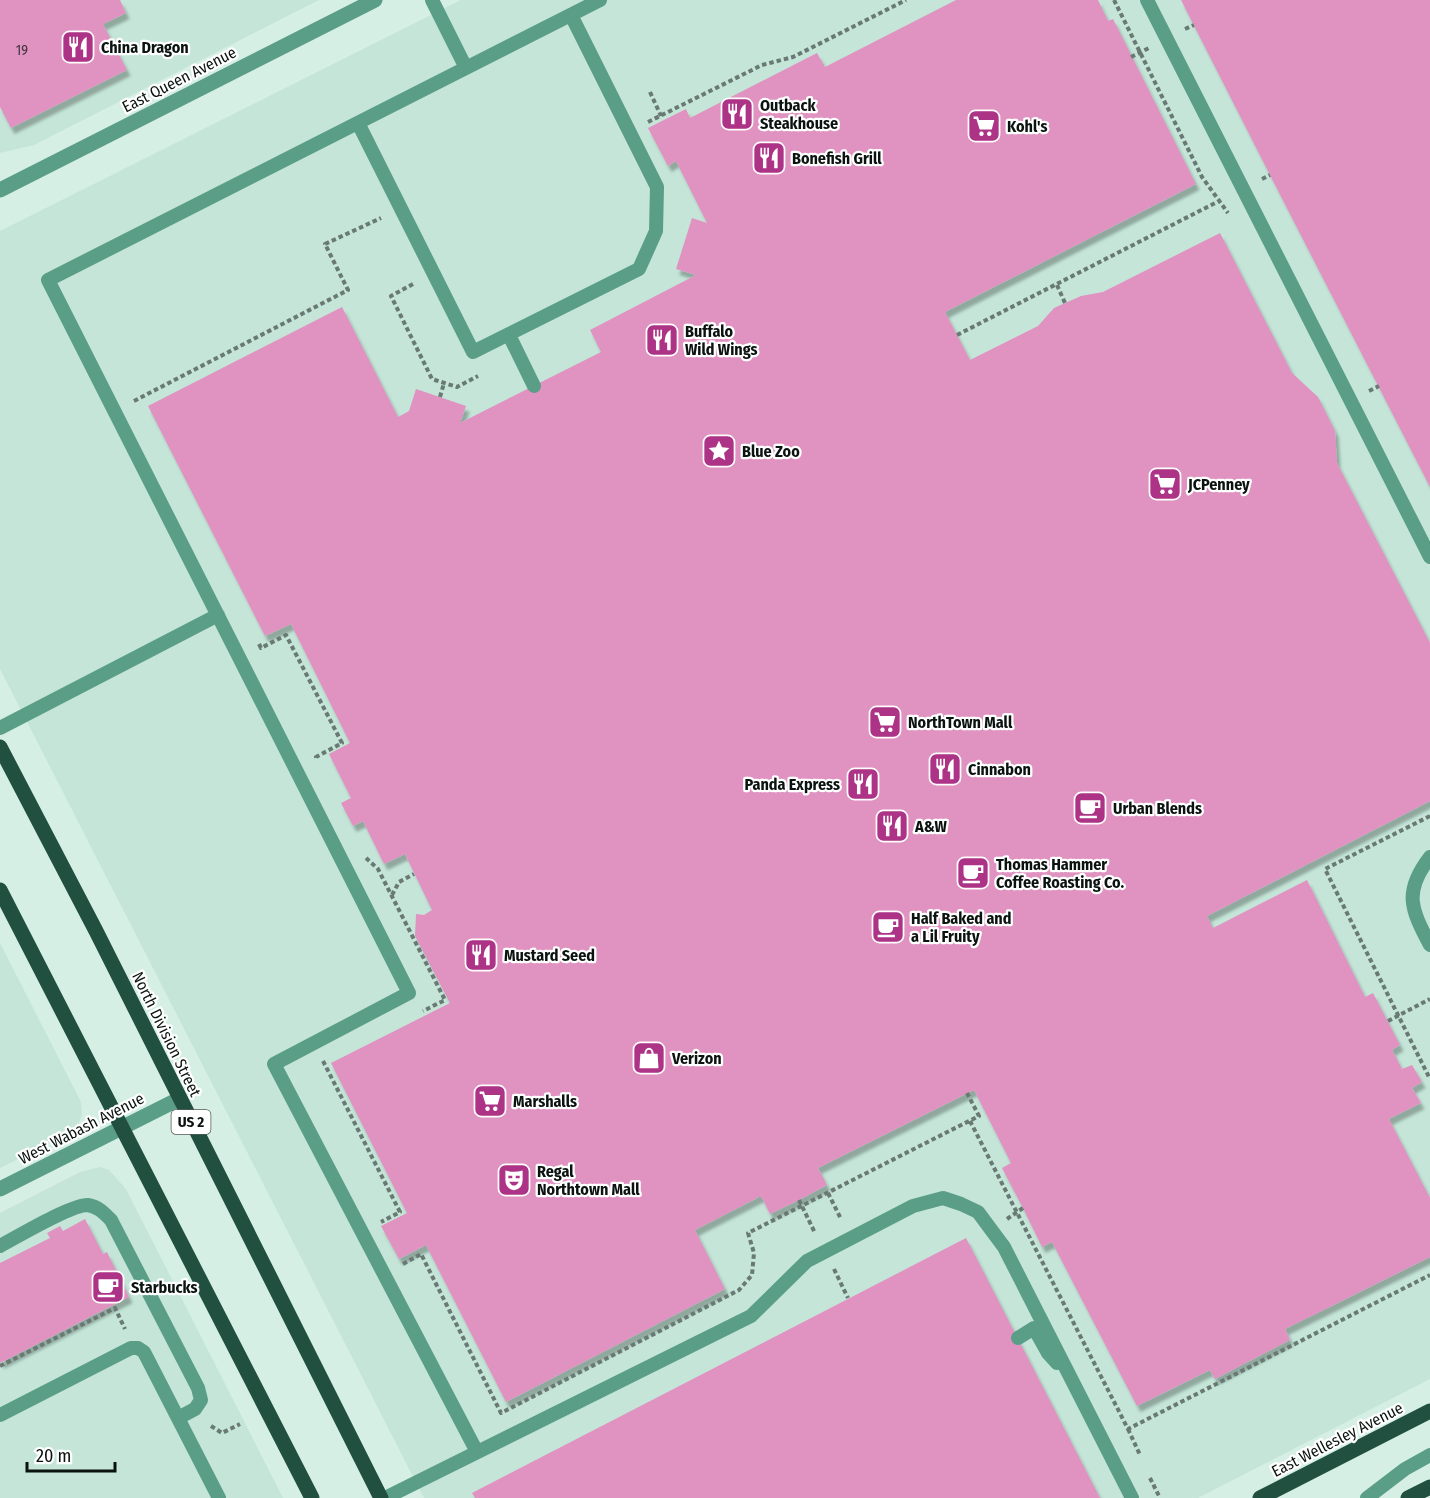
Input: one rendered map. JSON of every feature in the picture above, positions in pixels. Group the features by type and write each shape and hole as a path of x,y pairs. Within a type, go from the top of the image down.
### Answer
{"main road":[{"name":"North Division Street","path":"0,747 96,931 179,1099 383,1498"},
{"path":"0,890 312,1498"},
{"name":"East Wellesley Avenue","path":"1260,1498 1430,1411"},
{"path":"1408,1498 1430,1487"}],"street":[{"name":"East Queen Avenue","path":"0,190 375,0"},
{"name":"West Wabash Avenue","path":"0,1189 179,1099"}],"lane":[{"path":"432,0 466,68"},
{"path":"477,1452 274,1064 409,993 48,280 600,0"},
{"path":"1147,0 1430,557"},
{"path":"358,123 473,352 509,335 639,269 656,231 657,187 571,15"},
{"path":"509,335 534,386"},
{"path":"0,728 218,615"},
{"path":"1429,940 1416,917 1411,889 1430,857"},
{"path":"383,1498 751,1316 807,1261 913,1206 943,1198 978,1212 1004,1247 1132,1498"},
{"path":"0,1246 70,1210 86,1205 99,1208 111,1220 198,1388 201,1400 195,1409 178,1418"},
{"path":"1018,1338 1034,1328 1048,1353 1069,1375"},
{"path":"0,1415 131,1348 138,1348 144,1352 219,1498"},
{"path":"1367,1498 1405,1469 1430,1455"}],"path":[{"path":"645,124 762,65 793,57 906,0"},
{"path":"1114,0 1202,177 1232,218"},
{"path":"650,92 661,116"},
{"path":"1260,180 1270,175"},
{"path":"1218,199 957,335 1230,195"},
{"path":"133,402 348,290 325,244 380,217 385,226"},
{"path":"409,275 414,285 391,296 432,379 456,387 478,376"},
{"path":"1057,285 1065,303"},
{"path":"440,397 444,383"},
{"path":"256,637 261,648 286,635 342,743 316,757 321,767"},
{"path":"1430,816 1325,869 1430,1079"},
{"path":"365,857 378,869 445,1000 415,1015"},
{"path":"392,896 399,882 414,874"},
{"path":"1388,1021 1430,999"},
{"path":"323,1061 400,1212 376,1224"},
{"path":"398,1266 422,1254 501,1413 739,1290 752,1275 754,1253 748,1233 979,1116 967,1093"},
{"path":"970,1120 1140,1455"},
{"path":"828,1193 852,1238"},
{"path":"799,1200 803,1206"},
{"path":"1128,1429 1430,1275"},
{"path":"0,1366 115,1308 126,1330"},
{"path":"211,1426 222,1433 240,1424"},
{"path":"1150,1478 1160,1498"}],"shaded area":[{"path":"0,0 319,0 34,145 0,153"},
{"name":"NorthTown Mall","path":"461,0 1430,0 1430,1379 1198,1498 424,1498 0,669 0,231"},
{"path":"0,943 81,1102 82,1115 78,1125 67,1135 0,1168"},
{"path":"100,1167 109,1170 126,1189 283,1498 0,1498 0,1213 80,1172"}],"building":[{"path":"0,0 120,0 126,13 103,24 127,70 11,128 0,107"},
{"name":"NorthTown Mall","path":"956,0 1098,0 1108,21 1113,19 1196,184 945,312 970,360 1038,326 1054,308 1081,296 1103,292 1220,233 1292,373 1318,397 1335,431 1337,463 1430,643 1430,801 1207,916 1213,928 1307,880 1365,997 1373,993 1400,1045 1392,1050 1402,1069 1412,1065 1422,1082 1412,1088 1421,1103 1389,1119 1430,1198 1430,1257 1285,1329 1290,1340 1215,1379 1210,1370 1137,1406 1052,1242 1042,1247 1002,1168 1011,1163 974,1090 818,1168 827,1185 799,1200 770,1214 761,1196 695,1230 725,1289 506,1402 426,1245 399,1259 381,1226 407,1213 331,1063 450,1003 415,936 416,914 424,915 432,910 405,854 384,864 363,821 353,826 341,803 351,798 329,754 350,743 291,624 265,636 148,406 342,307 398,417 409,411 416,389 466,406 460,423 601,352 590,330 696,275 676,269 692,218 707,223 676,161 668,166 648,128 686,109 690,118 817,53 825,67"},
{"path":"1181,0 1430,0 1430,487 1270,175"},
{"path":"85,1219 103,1254 107,1252 129,1297 0,1363 0,1263 50,1238 47,1233 60,1226 63,1231"},
{"path":"966,1238 1100,1498 475,1498 472,1493"}],"place":[{"name":"China Dragon","path":"78,47"},
{"name":"Outback Steakhouse","path":"737,114"},
{"name":"Kohl's","path":"984,126"},
{"name":"Bonefish Grill","path":"769,158"},
{"name":"Buffalo Wild Wings","path":"662,340"},
{"name":"Blue Zoo","path":"719,451"},
{"name":"JCPenney","path":"1165,484"},
{"name":"NorthTown Mall","path":"885,722"},
{"name":"Cinnabon","path":"945,769"},
{"name":"Panda Express","path":"863,784"},
{"name":"Urban Blends","path":"1090,808"},
{"name":"A&W","path":"892,826"},
{"name":"Thomas Hammer Coffee Roasting Co.","path":"973,873"},
{"name":"Half Baked and a Lil Fruity","path":"888,927"},
{"name":"Mustard Seed","path":"481,955"},
{"name":"Verizon","path":"649,1058"},
{"name":"Marshalls","path":"490,1101"},
{"name":"Regal Northtown Mall","path":"514,1180"},
{"name":"Starbucks","path":"108,1287"}]}
